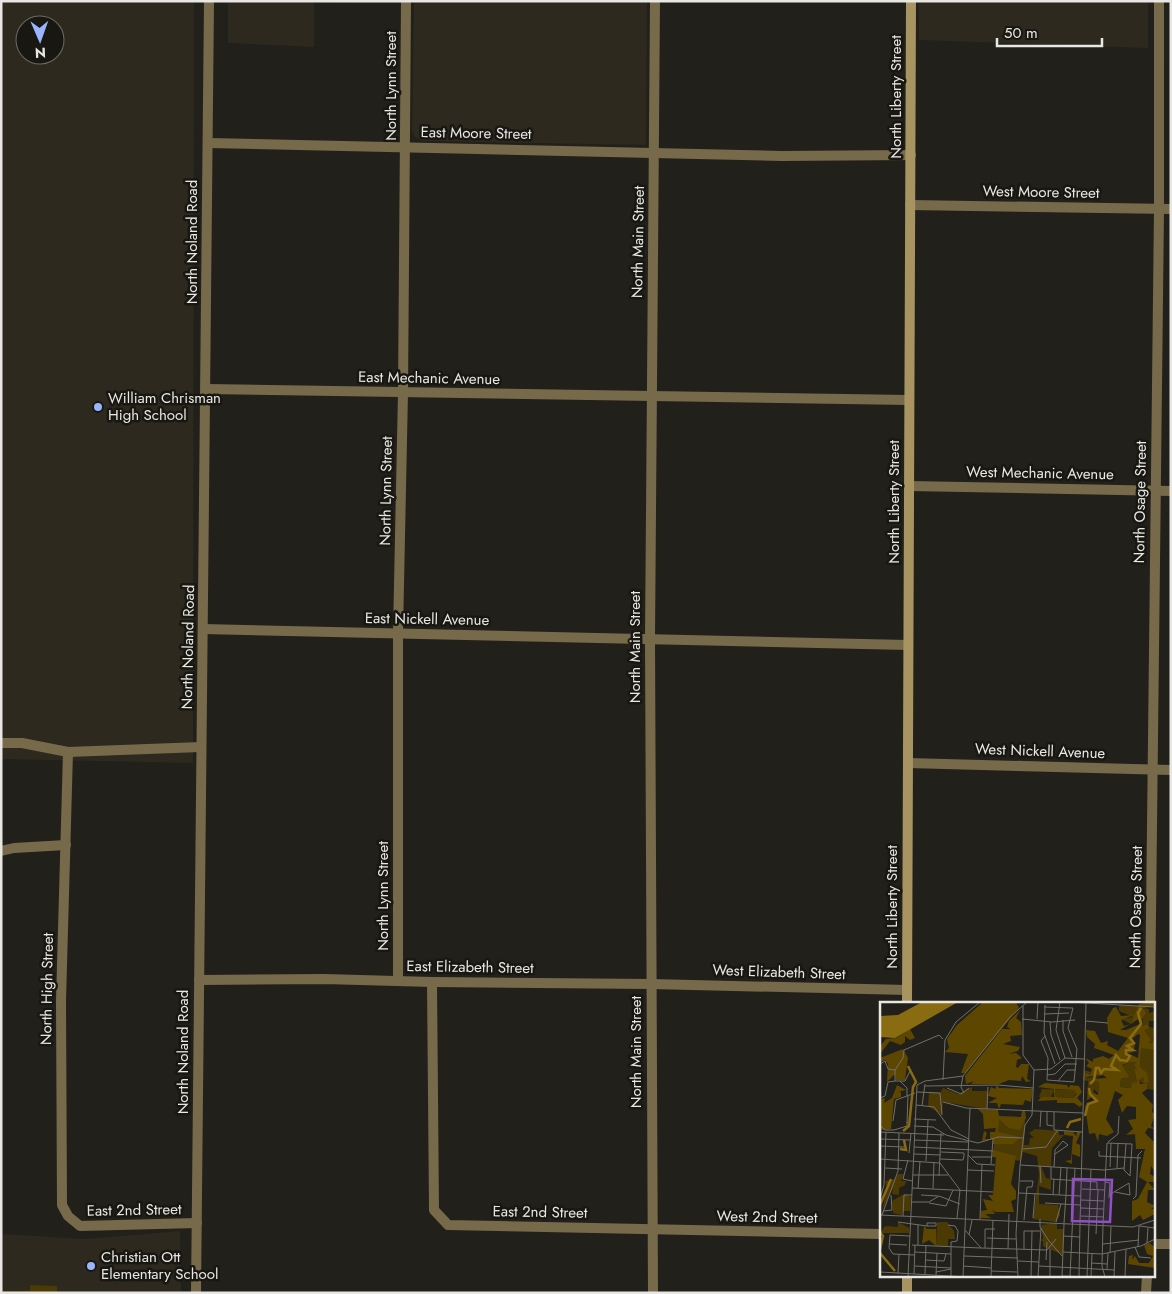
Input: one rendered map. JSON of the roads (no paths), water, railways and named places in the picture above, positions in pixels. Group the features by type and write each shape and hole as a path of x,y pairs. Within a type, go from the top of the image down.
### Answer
{"main road":[{"name":"North Liberty Street","path":"907,1002 911,1"},
{"path":"907,1276 907,1293"}],"street":[{"name":"North Noland Road","path":"196,1293 209,1"},
{"name":"North Lynn Street","path":"398,981 398,633 403,392 406,1"},
{"name":"North Main Street","path":"653,1293 650,639 655,1"},
{"name":"North Osage Street","path":"1150,1002 1159,1"},
{"name":"East Moore Street","path":"208,143 654,152"},
{"path":"654,152 782,156 911,155"},
{"name":"West Moore Street","path":"910,206 1171,209"},
{"name":"East Mechanic Avenue","path":"206,389 652,396"},
{"path":"652,396 909,400"},
{"name":"West Mechanic Avenue","path":"909,486 1171,491"},
{"name":"East Nickell Avenue","path":"203,630 650,639"},
{"path":"650,639 908,645"},
{"path":"1,743 22,743 68,752 201,747"},
{"name":"North High Street","path":"68,752 61,1001 62,1205 68,1216 74,1221"},
{"name":"West Nickell Avenue","path":"908,763 1171,770"},
{"path":"1,852 14,848 66,845"},
{"name":"East Elizabeth Street","path":"199,980 651,984"},
{"name":"East 2nd Street","path":"432,982 434,1210 448,1225 652,1229"},
{"name":"West Elizabeth Street","path":"651,984 907,990"},
{"name":"East 2nd Street","path":"74,1221 80,1226 197,1224"},
{"name":"West 2nd Street","path":"652,1229 880,1234"},
{"path":"1154,1244 1171,1244"},
{"path":"1146,1276 1146,1293"}],"place":[{"name":"William Chrisman High School","path":"98,407"},
{"name":"Christian Ott Elementary School","path":"91,1266"}]}
